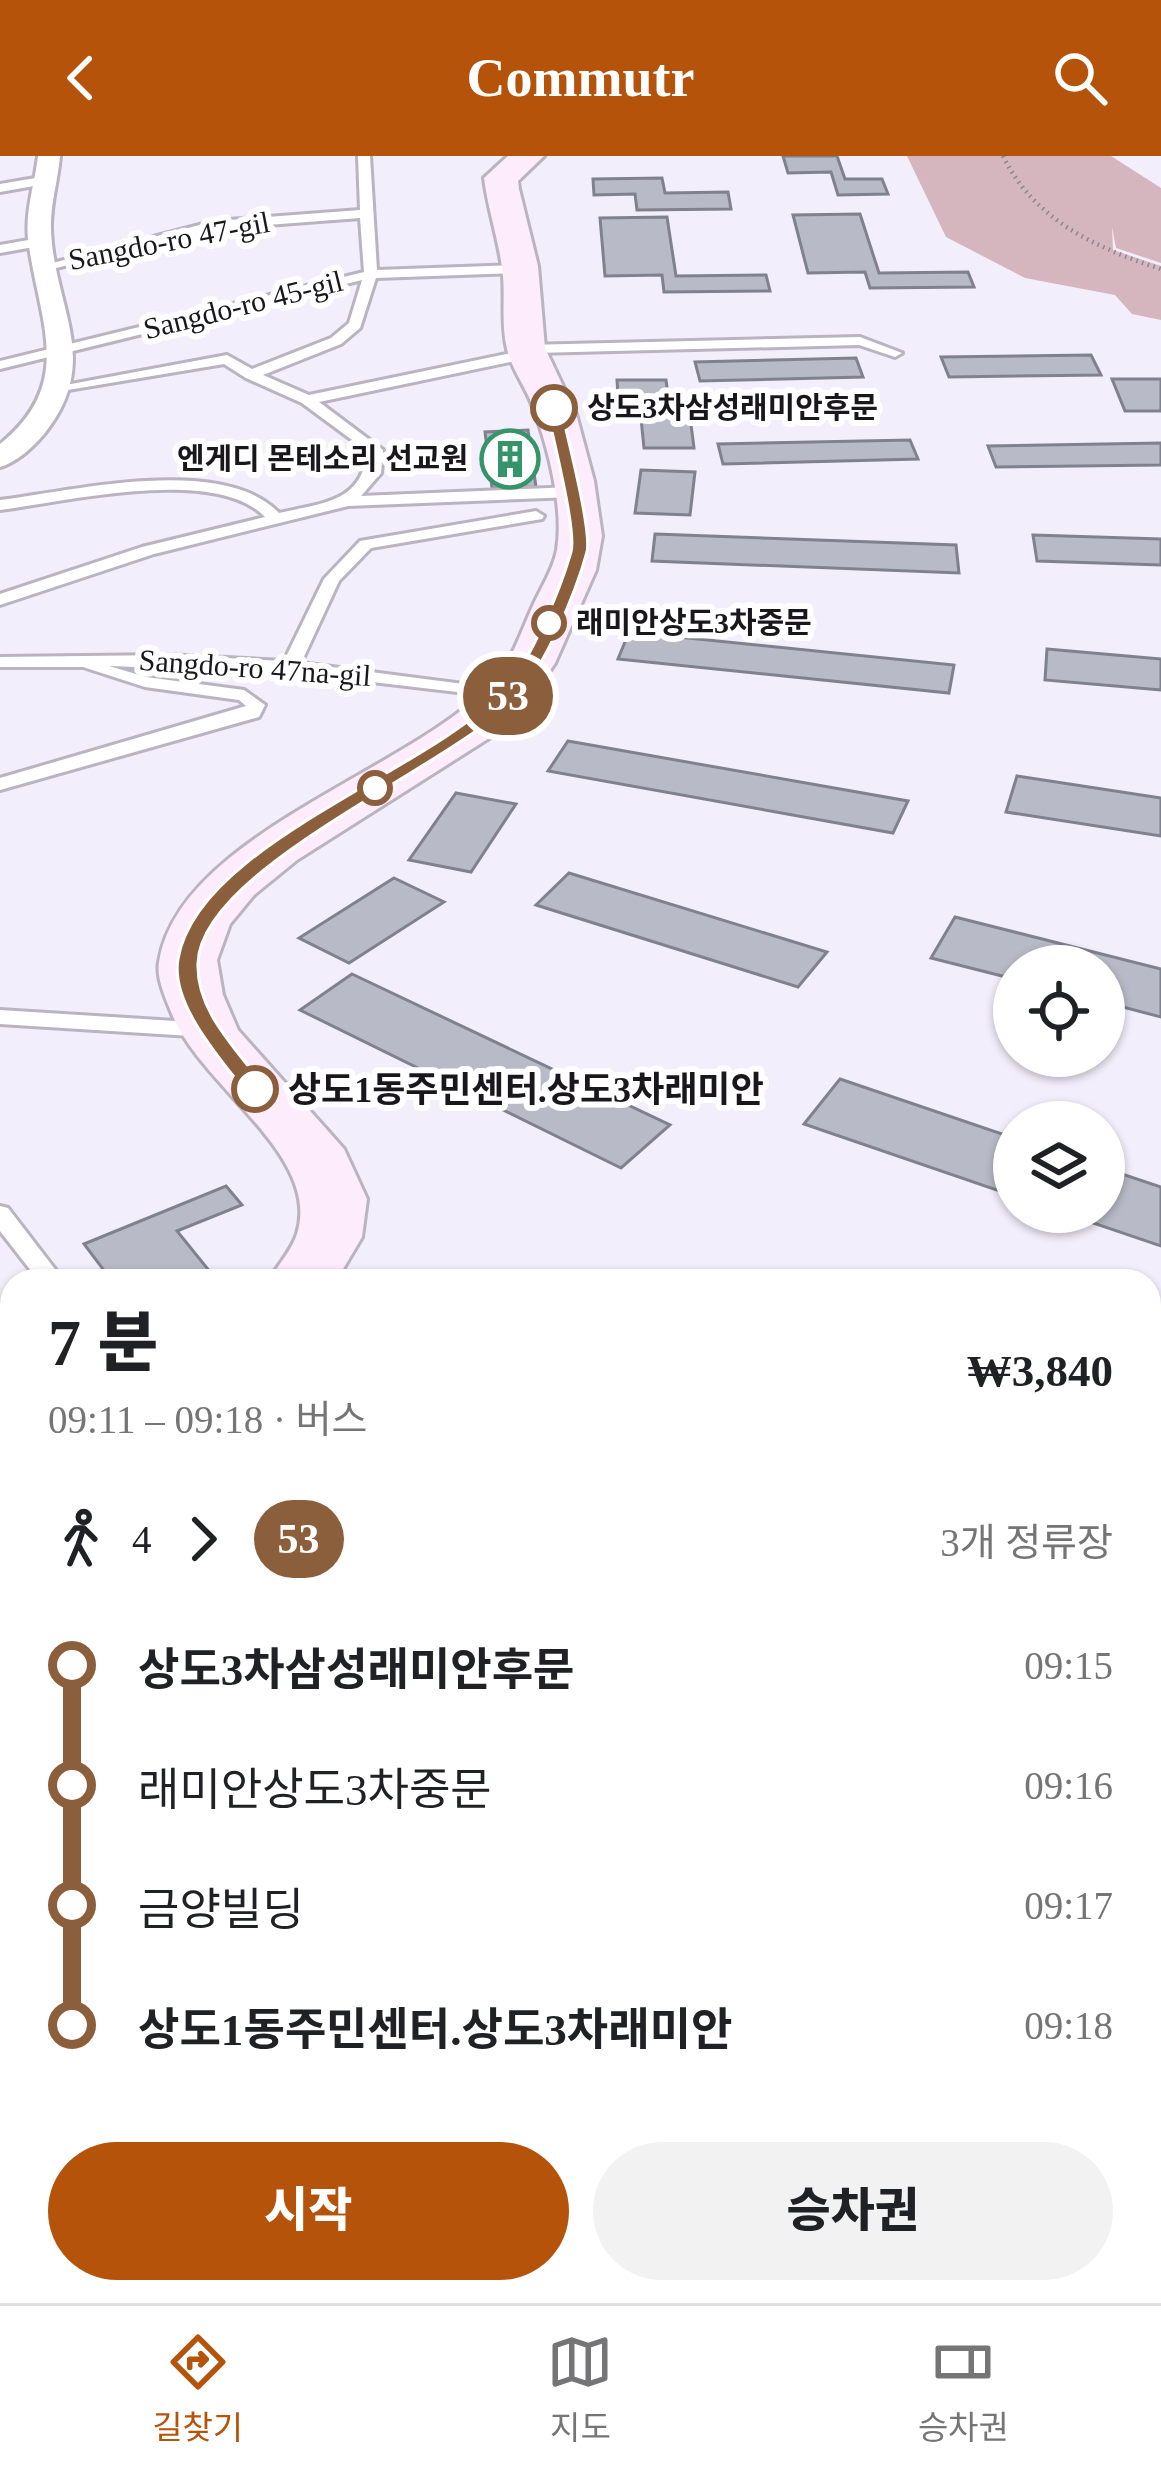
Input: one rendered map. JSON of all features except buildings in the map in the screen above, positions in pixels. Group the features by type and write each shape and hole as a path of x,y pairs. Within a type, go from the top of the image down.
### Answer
{"street":[{"path":"316,1269 338,1210 330,1178 318,1155 236,1070 209,1030 198,1013 187,961 210,907 268,856 465,731 510,694 534,659 580,547 554,504 556,413 528,351 520,269 501,178 528,156"},
{"name":"Sangdo-ro 47-gil","path":"48,168 44,254 62,387"},
{"path":"0,458 36,433 62,387"}],"lane":[{"name":"Sangdo-ro 45-gil","path":"0,365 371,274 371,244 363,214 364,156"},
{"path":"0,188 48,168"},
{"name":"Sangdo-ro 47-gil","path":"44,254 215,225 363,214"},
{"path":"0,249 44,254"},
{"path":"251,375 336,341 355,325 371,274 520,269"},
{"path":"307,400 528,351 860,341 895,353"},
{"path":"62,387 227,359 307,400 355,430 375,450 373,473 348,501"},
{"path":"0,506 186,488 259,501 276,519"},
{"path":"0,600 148,550 348,501 554,504"},
{"path":"290,667 332,579 366,544 554,504"},
{"name":"Sangdo-ro 47na-gil","path":"0,662 165,659 290,667 510,694"},
{"path":"0,784 253,712 256,705 244,695 145,682 84,664"},
{"path":"0,1017 209,1030"},
{"path":"0,1214 43,1269"}],"path":[{"path":"1003,156 1007,168 1047,214 1093,242 1161,269"}],"shaded area":[{"path":"907,156 1111,156 1161,188 1161,263 1116,248 1112,227 1113,250 1161,266 1161,320 1132,314 1115,295 1025,278 946,237"}],"bus line":[{"name":"53","path":"255,1089 236,1070 198,1013 187,961 210,907 268,856 465,731 510,694 534,659 580,547 554,408"}],"place":[{"name":"상도3차삼성래미안후문","path":"554,408"},
{"name":"엔게디 몬테소리 선교원","path":"510,459"},
{"name":"래미안상도3차중문","path":"549,623"},
{"name":"상도1동주민센터.상도3차래미안","path":"255,1089"}]}
